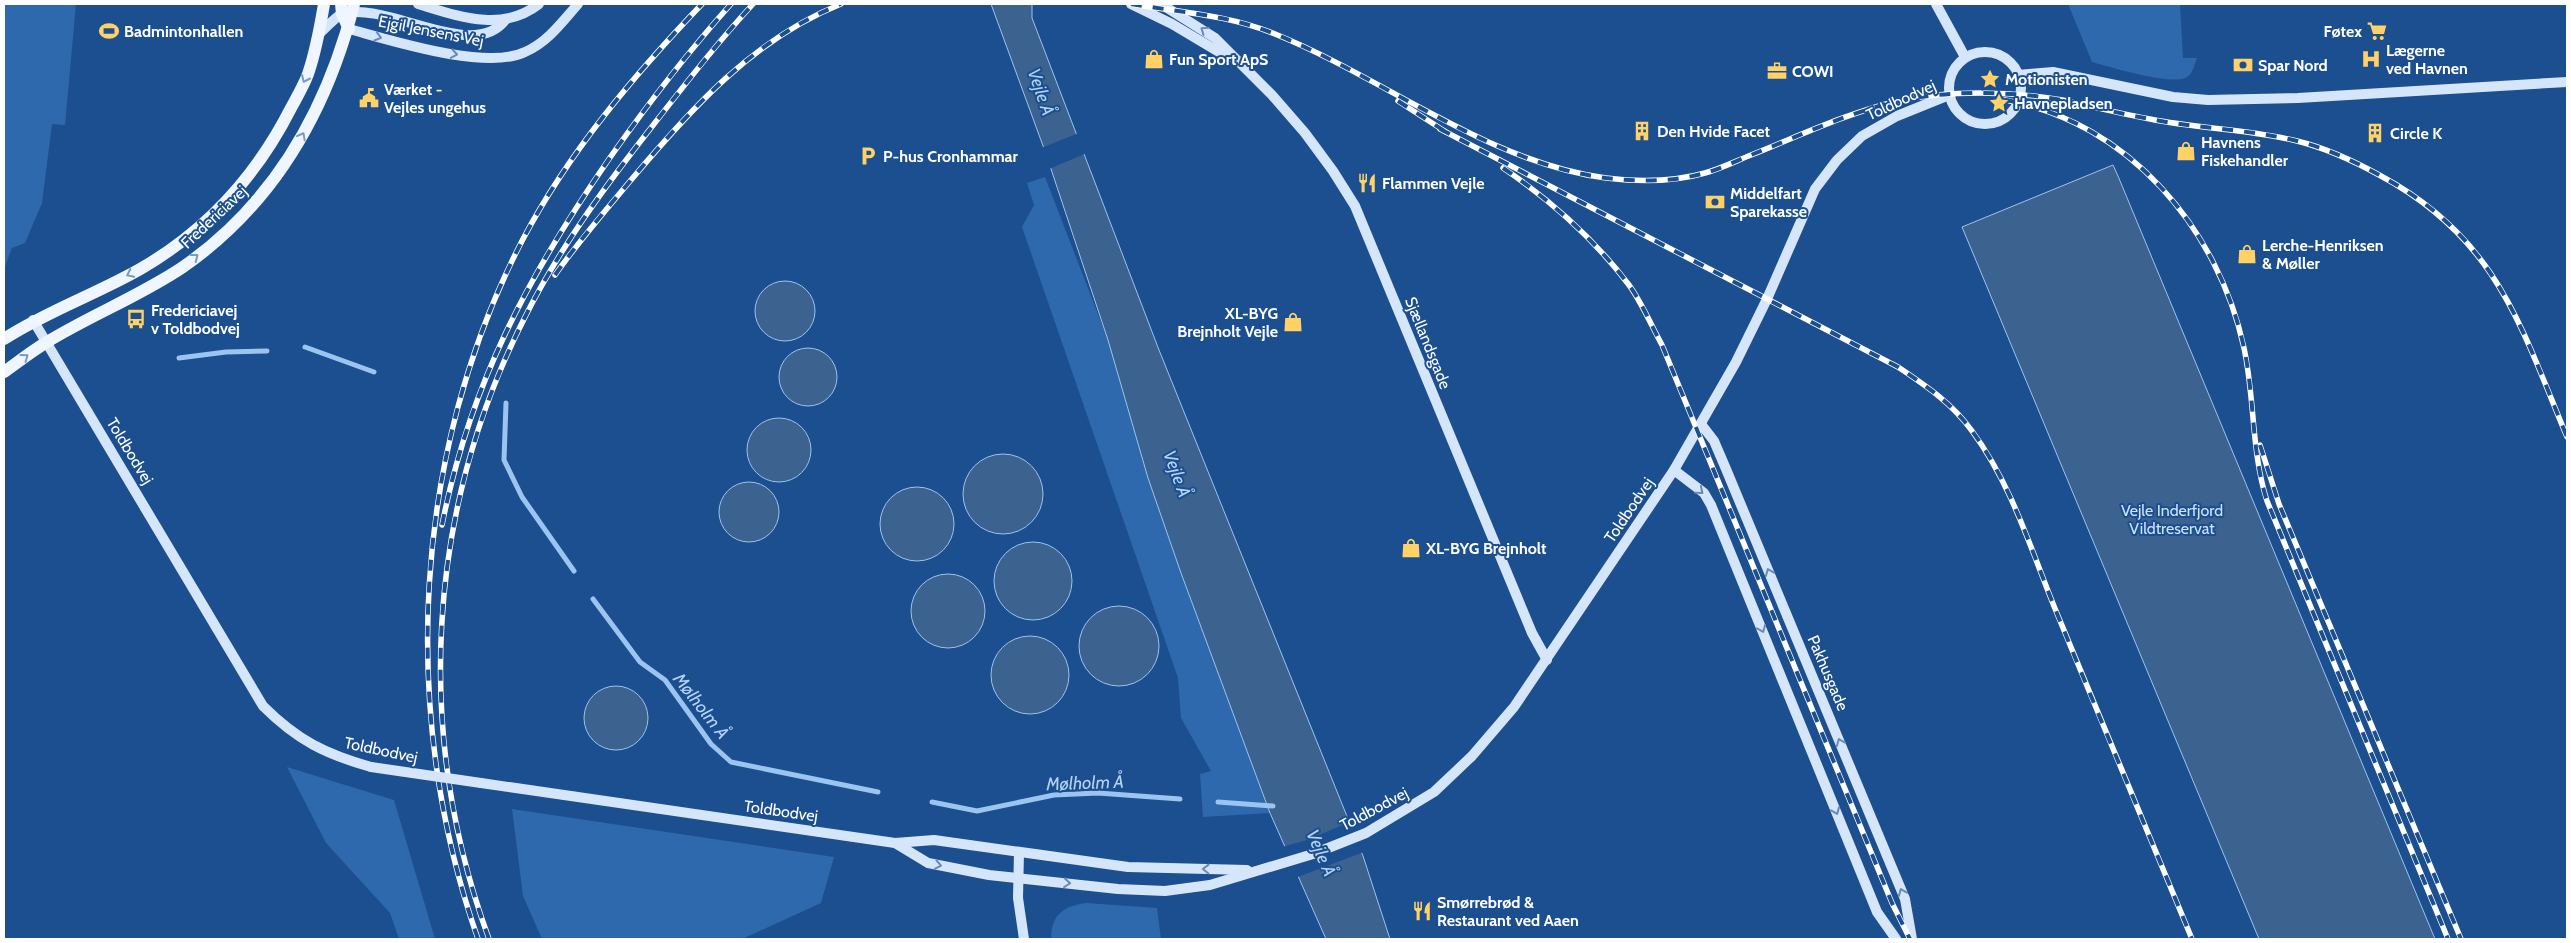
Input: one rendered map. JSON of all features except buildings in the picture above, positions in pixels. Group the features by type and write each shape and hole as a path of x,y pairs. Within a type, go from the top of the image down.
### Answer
{"main road":[{"name":"Fredericiavej","path":"4,339 33,320 141,269 172,249 221,209 261,161 285,120 307,76 319,34 324,4"},
{"name":"Ejgil Jensens Vej","path":"418,4 488,22 521,14 538,4"},
{"name":"Ejgil Jensens Vej","path":"349,29 406,45 474,57 508,57 523,53 544,42 578,4"},
{"name":"Sjællandsgade","path":"1132,4 1172,24 1238,64"},
{"name":"Sjællandsgade","path":"1161,4 1215,38 1238,64 1272,95 1305,132 1355,206 1532,633 1547,660"},
{"path":"1936,4 1965,57"},
{"path":"347,8 349,29"},
{"path":"319,34 347,8 369,8 463,33 488,32 500,27 506,19"},
{"name":"Fredericiavej","path":"4,372 47,342 155,284 183,266 207,248 268,188 299,143 324,95 349,29"},
{"path":"1975,53 1996,54 2005,58 2018,74 2020,84 2018,102 2006,116 1991,124 1980,124 1960,114 1953,105 1949,94 1952,73 1965,57 1975,53"},
{"path":"2018,74 2053,72 2173,97 2208,100 2462,89 2567,82"},
{"name":"Toldbodvej","path":"895,843 928,863 1018,879 1118,889 1165,891 1210,885 1322,851 1366,833 1434,792 1450,778 1514,707 1674,470 1701,424 1767,299 1815,188 1836,160 1862,136 1898,116 1949,94"},
{"name":"Toldbodvej","path":"33,320 263,706 283,726 306,742 336,757 372,766 482,783 895,843 934,840 1128,867 1255,870"},
{"name":"Pakhusgade","path":"1701,424 1714,441 1905,899 1912,939"},
{"path":"1674,470 1704,493 1711,505 1877,912 1896,939"},
{"path":"1019,852 1018,908 1024,939"}],"shaded area":[{"path":"4,4 76,4 65,125 52,124 42,203 25,243 12,248 4,269"},
{"path":"2068,4 2180,4 2183,58 2197,58 2192,72 2185,78 2177,80 2166,79 2092,62"},
{"path":"1045,177 1108,340 1148,478 1181,573 1270,813 1203,817 1200,774 1211,771 1181,718 1178,678 1022,227 1034,205 1027,183"},
{"path":"287,767 394,800 435,939 399,939 390,913 326,843"},
{"path":"512,809 834,857 821,903 742,939 542,939 523,896"},
{"path":"1078,904 1157,908 1161,939 1051,939 1053,924 1060,913"}],"water":[{"name":"Vejle Å","path":"991,4 1032,4 1032,18 1159,350 1363,856 1390,939 1326,939 1270,813 1181,573 1148,478 1108,340 1046,154"},
{"name":"Vejle Inderfjord Vildtreservat","path":"2113,165 2435,939 2259,939 1962,227"},
{"path":"785,281 802,286 810,294 815,311 810,328 802,336 785,341 768,336 760,328 755,311 760,294 768,286"},
{"path":"808,348 824,353 832,361 837,377 832,393 824,401 808,406 792,401 784,393 779,377 784,361 792,353"},
{"path":"779,418 791,420 802,427 809,438 811,450 809,462 802,473 791,480 779,482 767,480 756,473 749,462 747,450 749,438 756,427 767,420"},
{"path":"1003,454 1018,457 1031,466 1040,479 1043,494 1040,509 1031,522 1018,531 1003,534 988,531 975,522 966,509 963,494 966,479 975,466 988,457"},
{"path":"749,482 765,487 770,491 774,496 779,512 774,528 770,533 765,537 749,542 733,537 728,533 724,528 719,512 724,496 728,491 733,487"},
{"path":"917,487 938,493 948,503 954,524 948,545 938,555 917,561 896,555 886,545 880,524 886,503 896,493"},
{"path":"1033,542 1048,545 1060,554 1069,566 1072,581 1069,596 1060,608 1048,617 1033,620 1018,617 1006,608 997,596 994,581 997,566 1006,554 1018,545"},
{"path":"948,574 969,580 979,590 985,611 979,632 969,642 948,648 927,642 917,632 911,611 917,590 927,580"},
{"path":"1119,606 1134,609 1147,618 1156,631 1159,646 1156,661 1147,674 1134,683 1119,686 1104,683 1091,674 1082,661 1079,646 1082,631 1091,618 1104,609"},
{"path":"1030,636 1045,639 1058,647 1066,660 1069,675 1066,690 1058,703 1045,711 1030,714 1015,711 1002,703 994,690 991,675 994,660 1002,647 1015,639"},
{"path":"616,686 634,692 642,700 648,718 642,736 634,744 616,750 598,744 590,736 584,718 590,700 598,692"}],"pier":[{"path":"1079,133 1087,153 1049,169 1041,148"},
{"path":"1350,822 1364,852 1295,878 1282,847 1307,840"}],"waterway":[{"name":"Mølholm Å","path":"305,347 374,372"},
{"name":"Mølholm Å","path":"179,358 226,352 267,351"},
{"name":"Mølholm Å","path":"506,403 504,460 522,497 574,571"},
{"name":"Mølholm Å","path":"593,599 640,662 665,680 711,744 731,762 878,792"},
{"name":"Mølholm Å","path":"932,802 977,811 1054,795 1098,793 1180,799"},
{"name":"Mølholm Å","path":"1218,802 1273,806"}],"railway":[{"path":"478,939 453,853 436,765 428,675 429,584 439,495 458,407 486,321 523,239 541,207 582,145 604,116 652,58 702,4"},
{"path":"442,525 454,474 486,378 528,289 580,203 623,139 683,60 731,4"},
{"path":"489,939 465,861 449,783 441,704 442,624 450,545 467,468 492,391 525,317 553,266 601,193 636,147 702,63 753,4"},
{"path":"555,275 653,154 725,79 779,36 841,4"},
{"path":"1131,4 1222,18 1275,34 1316,52 1438,117 1520,155 1563,169 1606,178 1656,180 1693,176 1716,169 1823,125 1879,106 1917,97 1958,93 2001,93 2042,97 2128,115 2261,134 2308,144 2361,165 2420,200 2452,227 2478,256 2500,287 2518,321 2567,437"},
{"path":"2005,100 2050,112 2091,131 2128,156 2161,187 2189,223 2213,262 2231,304 2244,348 2258,463 2267,501 2448,939"},
{"path":"1398,101 1446,132"},
{"path":"1440,129 1898,367 1928,388 1956,412 1986,452 2020,518 2073,652 2192,939"},
{"path":"1503,168 1537,193 1586,236 1616,268 1634,292 1642,307 1662,345 1892,903 1910,939"},
{"path":"2260,445 2279,504 2461,939"}],"place":[{"name":"Badmintonhallen","path":"109,31"},
{"name":"Føtex","path":"2377,31"},
{"name":"Fun Sport ApS","path":"1154,59"},
{"name":"Lægerne ved Havnen","path":"2371,59"},
{"name":"Spar Nord","path":"2243,65"},
{"name":"COWI","path":"1777,71"},
{"name":"Motionisten","path":"1990,79"},
{"name":"Værket - Vejles ungehus","path":"369,98"},
{"name":"Havnepladsen","path":"1999,103"},
{"name":"Den Hvide Facet","path":"1642,131"},
{"name":"Circle K","path":"2375,133"},
{"name":"Havnens Fiskehandler","path":"2186,151"},
{"name":"P-hus Cronhammar","path":"868,156"},
{"name":"Flammen Vejle","path":"1367,183"},
{"name":"Middelfart Sparekasse","path":"1715,202"},
{"name":"Lerche-Henriksen & Møller","path":"2247,254"},
{"name":"Fredericiavej v Toldbodvej","path":"136,319"},
{"name":"XL-BYG Brejnholt Vejle","path":"1293,322"},
{"name":"XL-BYG Brejnholt","path":"1411,548"},
{"name":"Smørrebrød & Restaurant ved Aaen","path":"1422,911"}]}
